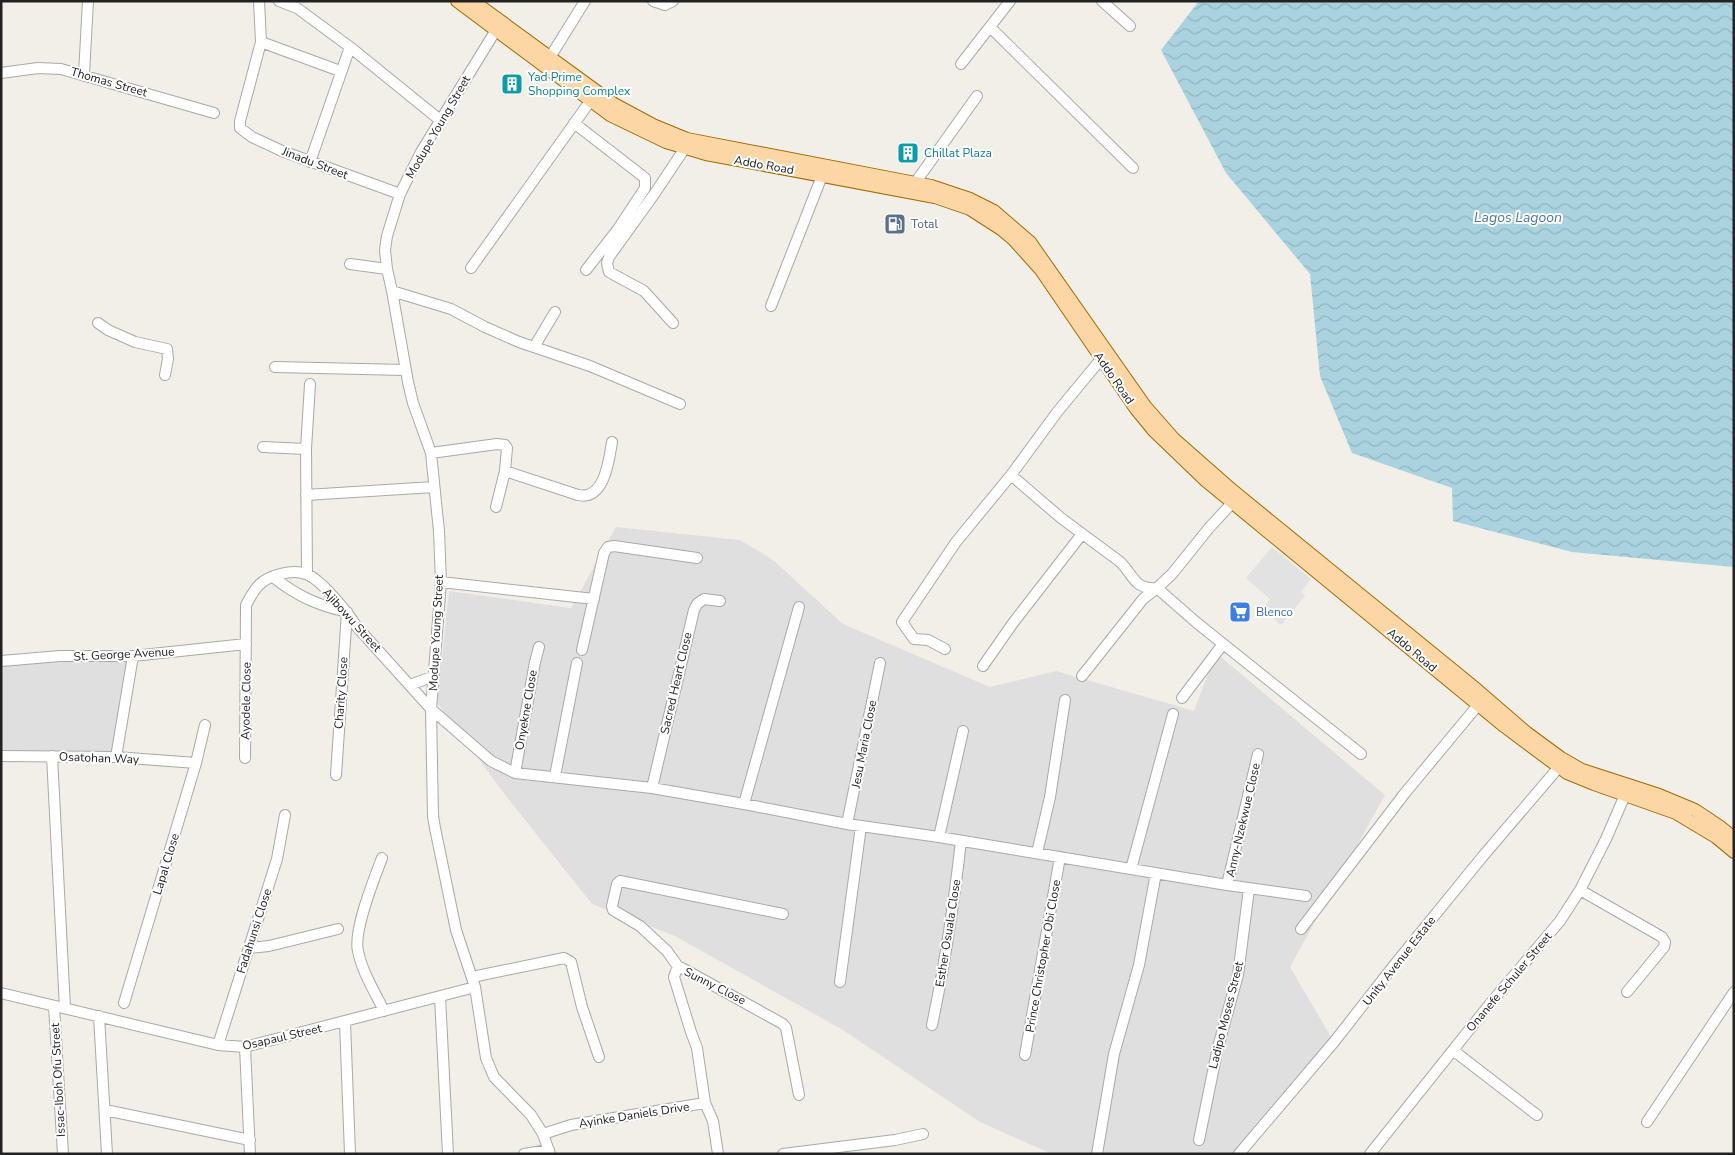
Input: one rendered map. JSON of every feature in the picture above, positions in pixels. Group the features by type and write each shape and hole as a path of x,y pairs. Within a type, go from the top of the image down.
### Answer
{"main road":[{"name":"Addo Road","path":"457,1 496,30 614,104 653,125 687,139 947,190 983,205 1022,234 1047,263 1139,398 1174,439 1232,490 1527,744 1559,767 1582,780 1676,813 1716,837 1734,852"},
{"name":"Addo Road","path":"473,1 610,115 666,142 714,156 935,197 970,209 990,222 1014,240 1041,270 1122,392 1154,431 1232,503 1474,697 1561,758 1582,770 1659,795 1695,810 1734,838"}],"street":[{"path":"84,74 88,1"},
{"path":"259,1 261,42 340,71"},
{"path":"279,1 297,8 350,46 440,120"},
{"path":"547,61 585,1"},
{"path":"654,1 665,5 673,1"},
{"path":"961,64 1010,1"},
{"path":"1102,1 1130,26"},
{"path":"990,27 1133,168"},
{"name":"Modupe Young Street","path":"496,30 421,152 400,194 387,236 385,250 405,370 413,403 431,452 438,532 441,582 431,709 433,816 456,930 473,982 484,1053 494,1077 531,1115 550,1152"},
{"name":"Jinadu Street","path":"261,42 240,121 240,128 252,137 310,162 400,194"},
{"path":"310,162 350,46"},
{"name":"Thomas Street","path":"1,73 38,68 61,69 84,74 214,113"},
{"path":"915,183 977,96"},
{"path":"471,268 591,100"},
{"path":"574,123 645,178 646,181 645,188 618,230 586,270"},
{"path":"673,323 644,292 609,272 607,263 609,257 685,148"},
{"path":"771,306 822,176"},
{"path":"350,264 387,270"},
{"path":"392,291 451,309 518,342 590,366 680,404"},
{"path":"534,347 555,312"},
{"path":"98,323 108,330 135,342 167,349 168,359 165,375"},
{"path":"945,649 928,640 914,639 902,622 956,542 1101,359"},
{"path":"275,367 405,370"},
{"path":"246,644 246,605 253,592 261,583 273,577 291,572 307,574 306,449 310,384"},
{"path":"505,471 578,495 587,495 604,480 612,442"},
{"path":"431,452 502,444 507,448 505,471 496,506"},
{"path":"263,447 306,449"},
{"path":"1011,475 1082,534 1126,567 1137,584 1151,589 1157,588 1223,644 1361,754"},
{"path":"306,495 434,488"},
{"path":"1082,676 1143,599 1172,574 1232,503"},
{"path":"983,666 1013,623 1082,534"},
{"path":"582,650 604,553 608,547 614,546 697,558"},
{"name":"Ajibowu Street","path":"307,574 347,612 357,627 431,709 491,761 515,773"},
{"path":"273,577 293,592 316,604 347,612"},
{"path":"441,582 594,599"},
{"name":"Sacred Heart Close","path":"652,788 694,610 697,604 704,599 720,601"},
{"path":"744,804 799,607"},
{"name":"Charity Close","path":"336,775 347,612"},
{"name":"St. George Avenue","path":"1,660 134,656 246,644"},
{"name":"Ayodele Close","path":"245,758 246,644"},
{"path":"1182,698 1223,644"},
{"name":"Onyekne Close","path":"515,773 539,647"},
{"path":"116,757 134,656"},
{"path":"555,776 577,663"},
{"name":"Jesu Maria Close","path":"847,824 880,663"},
{"path":"410,686 434,676"},
{"path":"1301,929 1405,793 1474,697"},
{"path":"1037,853 1050,797 1065,700"},
{"path":"1131,869 1173,714"},
{"name":"Lapal Close","path":"124,1003 196,763 205,725"},
{"path":"939,837 963,731"},
{"name":"Anny-Nzekwue Close","path":"1227,886 1258,754"},
{"name":"Osatohan Way","path":"1,756 116,757 196,763"},
{"path":"52,756 65,1008"},
{"name":"Unity Avenue Estate","path":"1239,1154 1334,1042 1477,863 1559,767"},
{"path":"515,773 652,788 847,824 962,840 1227,886 1306,896"},
{"name":"Onanefe Schuler Street","path":"1370,1154 1489,1006 1560,922 1580,890 1606,839 1625,795"},
{"name":"Fadahunsi Close","path":"218,1045 277,859 285,815"},
{"path":"840,982 861,826"},
{"name":"Esther Osuala Close","path":"932,1025 946,959 962,840"},
{"name":"Prince Christopher Obi Close","path":"1025,1055 1060,857"},
{"path":"382,858 361,920 357,946 364,970 384,1011"},
{"path":"1097,1154 1114,1054 1139,965 1156,873"},
{"path":"679,968 667,951 640,926 613,910 612,906 617,884 620,882 783,914"},
{"name":"Ladipo Moses Street","path":"1199,1140 1218,1047 1238,974 1249,889"},
{"path":"1580,890 1662,937 1665,942 1664,947 1627,992"},
{"path":"249,948 269,946 338,929"},
{"name":"Osapaul Street","path":"1,993 218,1045 244,1047 440,997 473,982 519,966 564,958 571,962 582,1007 599,1057"},
{"name":"Sunny Close","path":"705,1104 697,1048 674,977 676,970 679,968 740,999 783,1024 786,1028 799,1095"},
{"path":"1647,1122 1734,992"},
{"path":"440,997 448,1154"},
{"name":"Issac-Iboh Ofu Street","path":"54,1006 63,1154"},
{"path":"99,1016 107,1154"},
{"path":"345,1022 350,1154"},
{"path":"244,1047 250,1154"},
{"path":"1454,1050 1537,1115"},
{"name":"Ayinke Daniels Drive","path":"542,1134 571,1125 705,1104 713,1121 718,1154"},
{"path":"105,1110 250,1140"},
{"path":"783,1154 895,1140 923,1134"},
{"path":"524,1154 550,1152"}],"shaded area":[{"path":"616,527 740,540 773,560 843,624 990,687 1056,671 1194,711 1216,653 1385,795 1290,967 1331,1037 1236,1154 1052,1154 980,1122 843,1030 675,936 592,904 506,796 437,703 449,591 571,608"},
{"path":"1272,547 1311,579 1301,592 1305,596 1281,625 1265,611 1263,613 1261,611 1270,599 1246,578"},
{"path":"133,659 114,760 1,761 1,661"}],"water":[{"name":"Lagos Lagoon","path":"1199,1 1734,1 1734,567 1572,552 1453,521 1452,488 1352,453 1320,376 1310,274 1226,173 1161,50"}],"place":[{"name":"Yad Prime Shopping Complex","path":"512,84"},
{"name":"Chillat Plaza","path":"908,153"},
{"name":"Total","path":"895,224"},
{"name":"Blenco","path":"1240,612"}]}
